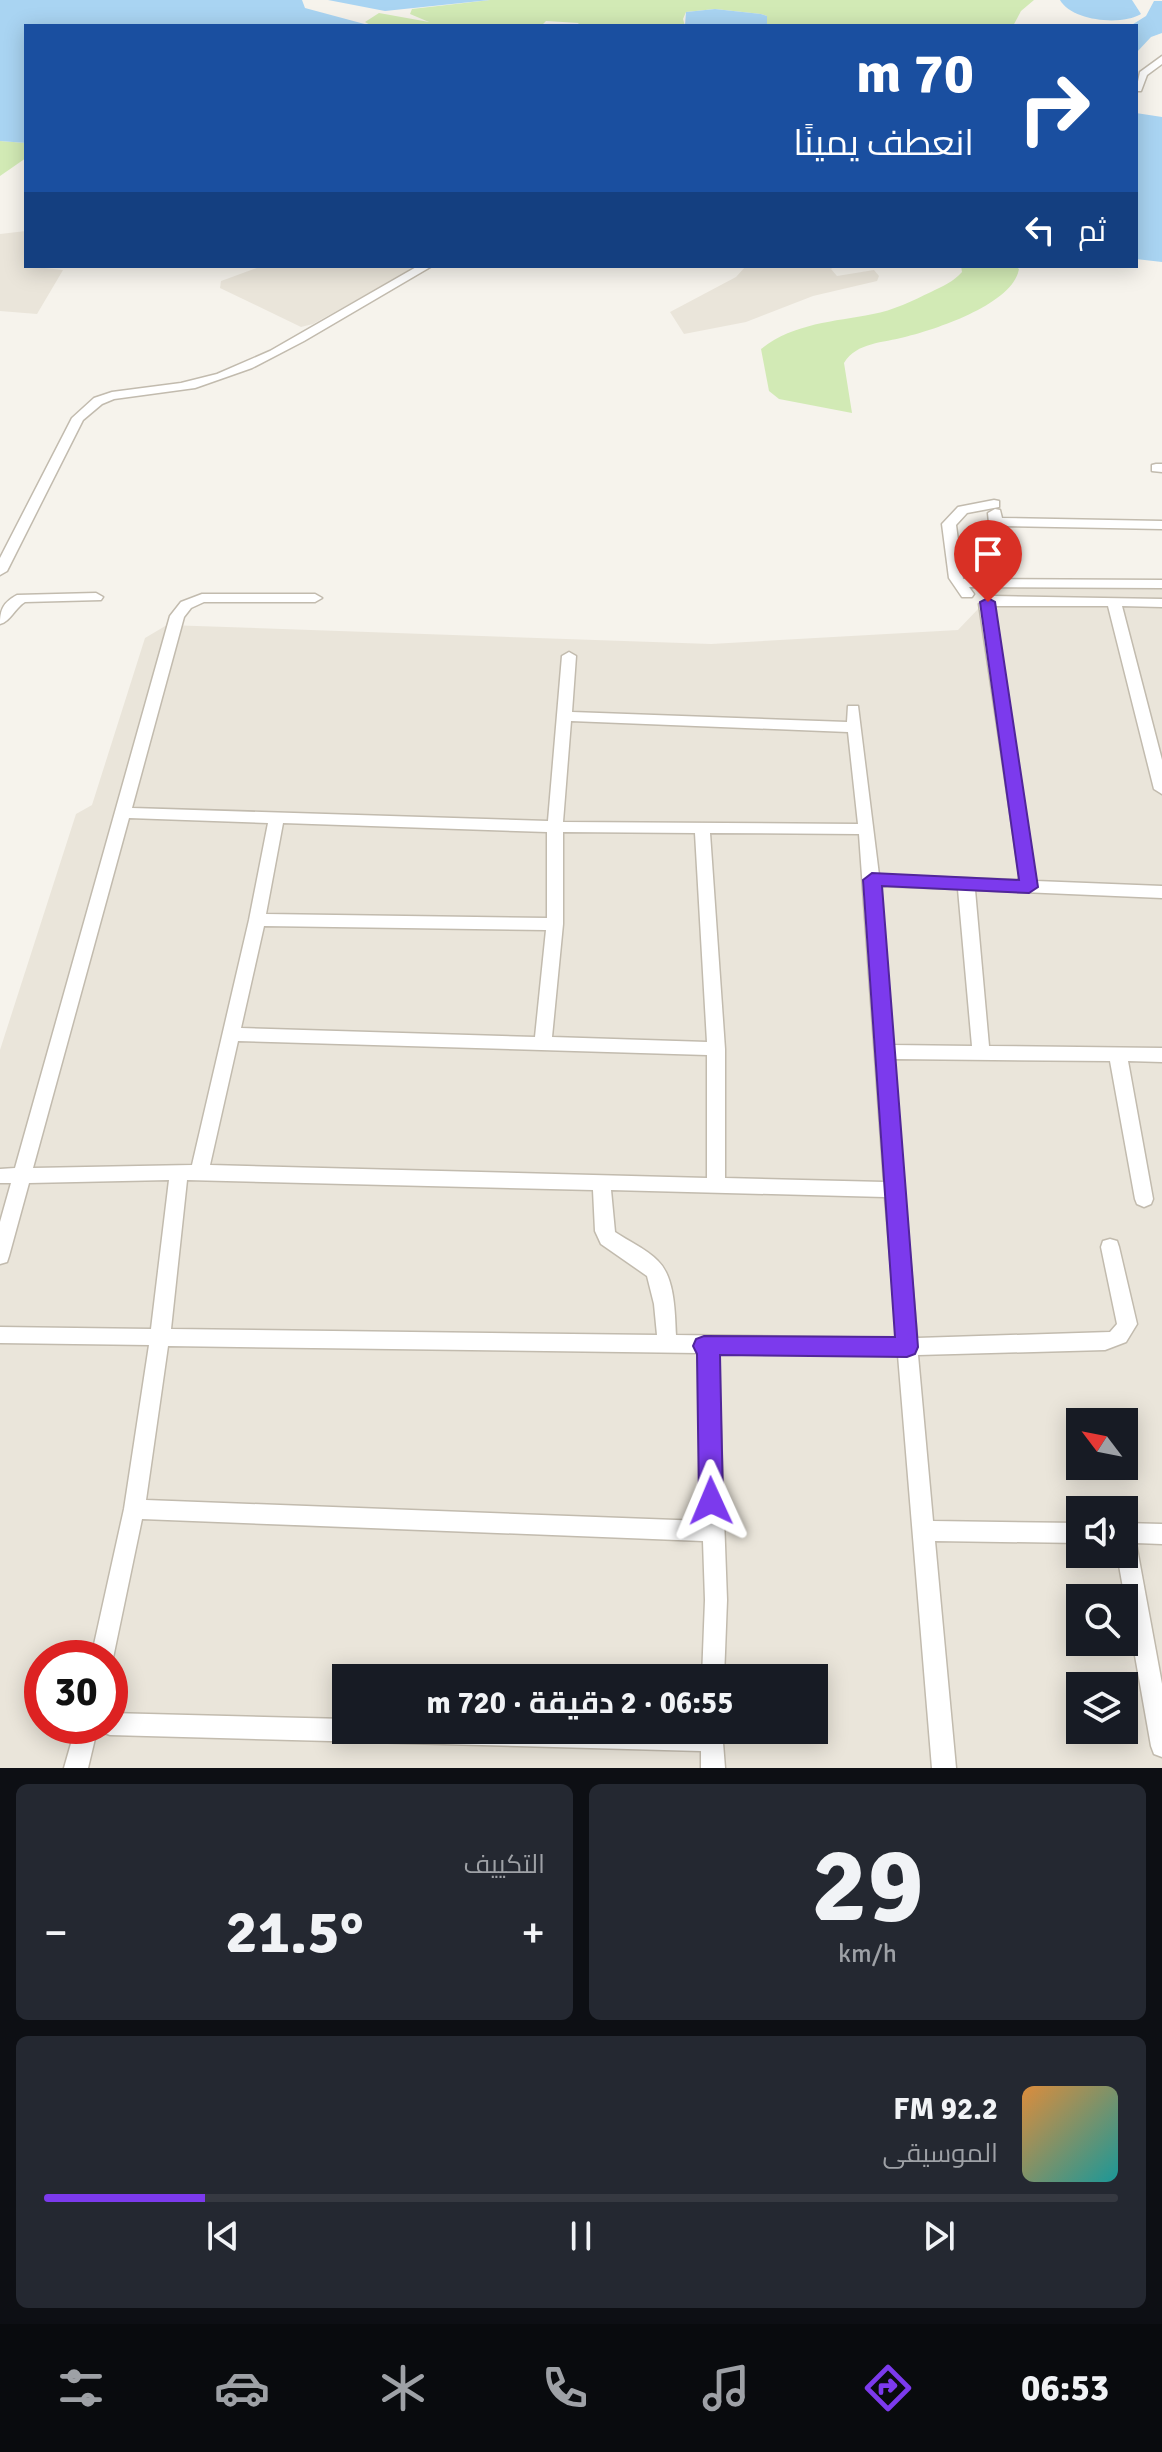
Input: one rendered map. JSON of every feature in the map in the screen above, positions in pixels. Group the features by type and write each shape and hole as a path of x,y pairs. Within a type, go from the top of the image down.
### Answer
{"street":[{"path":"1138,89 1143,74 1162,59"},
{"path":"0,571 78,418 89,408 112,396 210,380 253,364 422,268"},
{"path":"998,543 994,501 963,510 949,524 963,588 1162,584"},
{"path":"996,522 1162,525"},
{"path":"0,620 13,603 22,598 96,597"},
{"path":"0,1256 180,610 202,598 315,598"},
{"path":"1029,887 986,604 994,600 1162,603"},
{"path":"1114,602 1162,789"},
{"path":"543,1044 555,924 555,827 569,656"},
{"path":"564,716 854,718 872,880 894,1190 944,1768"},
{"path":"123,813 555,827 867,829"},
{"path":"106,1640 134,1509 189,1172 230,1034 277,816"},
{"path":"702,826 716,1049 716,1187"},
{"path":"872,880 1162,892"},
{"path":"966,884 981,1054"},
{"path":"257,920 555,924"},
{"path":"230,1034 716,1049"},
{"path":"883,1052 1162,1055"},
{"path":"1118,1055 1144,1199"},
{"path":"0,1176 189,1172 894,1190"},
{"path":"602,1184 604,1231 608,1238 653,1267 657,1274 667,1344"},
{"path":"0,1335 704,1346 907,1347 1113,1341 1122,1334 1127,1324 1110,1247"},
{"path":"704,1346 708,1350 716,1600 714,1664"},
{"path":"134,1509 712,1531"},
{"path":"924,1531 1066,1533"},
{"path":"1138,1534 1162,1534"},
{"path":"1130,1568 1162,1746"},
{"path":"128,1724 332,1728"},
{"path":"76,1768 82,1744"},
{"path":"712,1744 713,1768"}],"shaded area":[{"path":"24,231 24,268 63,270 37,314 0,311 0,234"},
{"path":"257,268 414,268 313,324 301,327 220,288 221,281"},
{"path":"744,268 832,268 837,276 874,270 879,276 877,281 813,296 746,322 684,334 670,312 736,277"},
{"path":"1162,585 1162,1768 0,1768 0,1050 76,814 92,805 145,638 167,625 711,644 958,630 998,588"}],"green space":[{"path":"490,0 1034,0 1021,11 1014,24 767,24 767,16 761,14 715,9 686,12 684,24 365,22 379,13 429,22 410,14 412,9"},
{"path":"0,141 24,143 24,159 0,176"},
{"path":"961,268 1019,269 1014,282 1003,293 972,313 919,333 871,344 849,356 844,363 852,413 779,399 769,391 761,349 774,340 814,325 880,313 903,305 951,281 962,272"}],"water":[{"path":"0,0 302,0 305,8 365,24 24,24 24,143 0,141"},
{"path":"328,0 490,0 385,11"},
{"path":"1060,0 1132,0 1141,14 1122,20 1086,17 1075,13"},
{"path":"1154,1 1162,1 1162,33 1151,37 1138,51 1138,24 1133,24 1146,16"},
{"path":"715,9 761,14 767,16 767,24 685,24 686,12"},
{"path":"1138,113 1162,117 1162,262 1138,259"}],"route":[{"path":"711,1501 708,1350 704,1346 907,1347 872,880 1029,887 986,607 988,602"}]}
